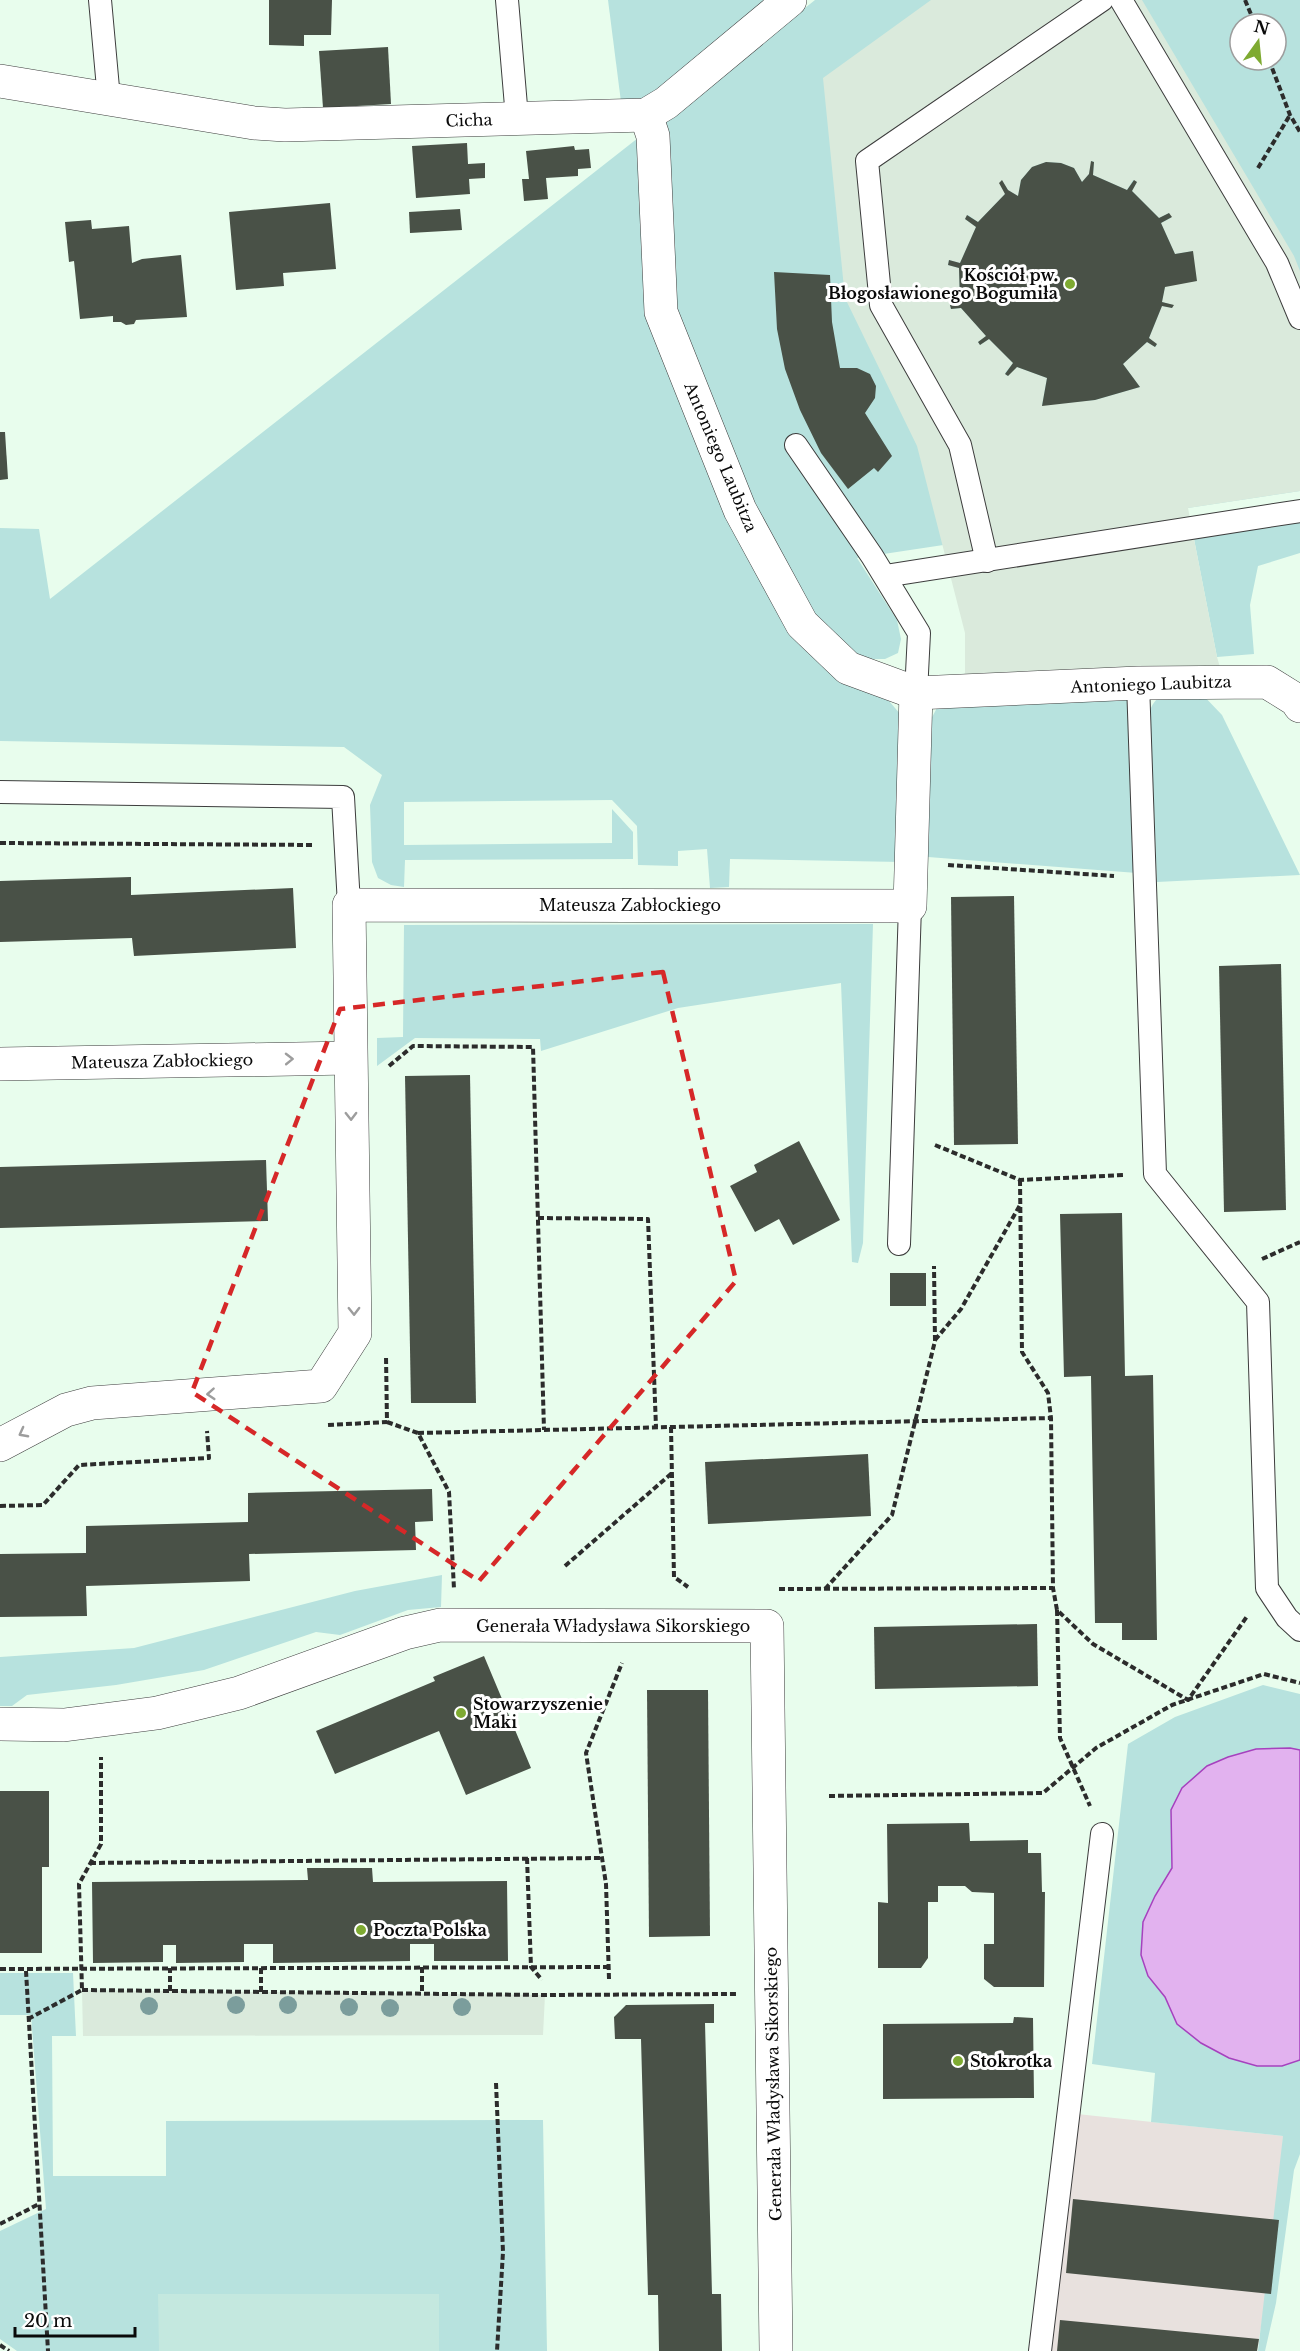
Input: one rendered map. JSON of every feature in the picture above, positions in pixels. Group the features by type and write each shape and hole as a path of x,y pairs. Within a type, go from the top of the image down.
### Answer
{"street":[{"path":"646,115 666,103 790,0"},
{"name":"Cicha","path":"0,81 254,123 646,115"},
{"name":"Antoniego Laubitza","path":"646,115 653,136 661,312 740,510 802,624 848,668 916,693 1138,683 1267,682 1299,700"},
{"path":"910,906 916,693"},
{"path":"0,1445 66,1410 92,1403 321,1386 355,1334 349,905"},
{"name":"Mateusza Zabłockiego","path":"349,905 910,906"},
{"name":"Mateusza Zabłockiego","path":"0,1064 350,1058"},
{"name":"Generała Władysława Sikorskiego","path":"0,1724 64,1725 157,1713 239,1692 405,1633 440,1625 767,1626 776,2351"}],"lane":[{"path":"100,0 109,99"},
{"path":"507,0 517,118"},
{"path":"987,561 960,445 881,305 867,162 1102,0"},
{"path":"1121,0 1277,263 1300,318"},
{"path":"796,445 885,576 919,633 916,693"},
{"path":"885,576 1300,511"},
{"path":"1138,683 1155,1174 1258,1302 1267,1588 1287,1618 1300,1630"},
{"path":"0,792 343,797 349,905"},
{"path":"899,1244 910,906"},
{"path":"1040,2351 1102,1834"}],"path":[{"path":"1274,72 1290,115 1300,132"},
{"path":"1239,199 1290,115"},
{"path":"0,843 326,845"},
{"path":"911,863 1144,879"},
{"path":"383,1071 413,1046 533,1047 544,1430"},
{"path":"930,1143 1020,1180 1155,1174"},
{"path":"1020,1180 1022,1352 1048,1393 1051,1418 1053,1588 1057,1610 1060,1738 1102,1834"},
{"path":"935,1341 961,1309 1020,1204"},
{"path":"538,1218 648,1219 656,1427"},
{"path":"825,1590 892,1515 935,1341 934,1266"},
{"path":"386,1352 387,1422"},
{"path":"319,1425 387,1422 418,1433 1051,1418"},
{"path":"671,1427 674,1577 688,1587 700,1587"},
{"path":"0,1506 43,1505 79,1465 209,1458 207,1431 218,1430"},
{"path":"418,1433 449,1492 456,1625"},
{"path":"565,1566 672,1473"},
{"path":"768,1589 1053,1588"},
{"path":"1188,1700 1267,1588"},
{"path":"1057,1610 1093,1644 1188,1700"},
{"path":"609,1979 606,1884 585,1754 626,1654"},
{"path":"829,1796 1042,1793 1096,1748 1172,1705 1264,1674 1300,1683"},
{"path":"82,1990 79,1884 101,1844 101,1720"},
{"path":"527,1858 531,1967 542,1980"},
{"path":"90,1863 602,1858"},
{"path":"422,1967 422,1994"},
{"path":"0,1969 608,1967"},
{"path":"170,1968 170,1991"},
{"path":"261,1968 261,1992"},
{"path":"26,1971 48,2351"},
{"path":"28,2019 82,1990 545,1995 746,1994"},
{"path":"496,2084 503,2252 497,2351"},
{"path":"0,2224 39,2204"},
{"path":"0,2345 9,2351"}],"highlighted area":[{"path":"663,972 736,1281 479,1581 192,1392 340,1009"}],"shaded area":[{"path":"608,0 766,0 659,92 640,101 621,102"},
{"path":"815,0 1300,0 1300,491 857,558 897,620 901,639 898,653 885,659 867,659 848,649 807,616 753,510 678,315 662,123"},
{"path":"931,0 1142,0 1294,256 1300,271 1300,491 1188,508 1217,657 1224,681 947,693 965,673 965,633 917,446 845,298 823,78","holes":["1092,161 1094,162 1093,175 1127,190 1133,180 1137,182 1132,191 1159,218 1169,213 1171,218 1161,223 1175,254 1193,251 1165,287 1162,302 1173,305 1172,308 1162,306 1149,338 1157,345 1155,347 1147,342 1123,364 1140,387 1095,400 1042,405 1047,378 1017,367 1007,376 1005,373 1013,363 989,339 980,345 978,342 986,336 961,308 951,309 950,305 960,303 959,268 948,265 949,260 960,263 976,227 965,219 968,215 978,222 1005,194 1002,181 1008,190 1018,196 1021,180 1032,167 1046,162 1061,163 1074,168 1082,182 1089,174"]},
{"path":"638,138 653,318 841,679 889,701 901,715 902,862 730,859 729,887 710,888 707,849 678,851 678,866 638,865 637,826 612,800 404,802 404,845 612,843 612,809 633,832 633,859 405,860 404,887 391,885 378,878 372,862 370,805 382,775 344,747 0,741 0,528 39,529 50,599"},
{"path":"1300,521 1300,553 1258,566 1250,605 1254,654 1217,657 1194,539"},
{"path":"1200,692 1222,715 1300,875 1157,882 1150,710 1164,694"},
{"path":"1122,693 1132,700 1137,873 928,857 930,721 938,706"},
{"path":"873,924 863,1243 858,1263 852,1262 841,983 678,1008 541,1051 540,1039 415,1038 377,1066 377,1038 403,1037 404,925"},
{"path":"442,1575 441,1607 408,1610 340,1635 316,1632 204,1670 116,1685 27,1695 12,1706 0,1706 0,1657 134,1648 355,1591"},
{"path":"1263,1685 1300,1694 1300,1750 1256,1749 1171,1810 1172,1868 1143,1922 1148,1976 1165,1997 1177,2024 1282,2066 1300,2060 1300,2154 1294,2170 1276,2303 1265,2351 1258,2351 1283,2136 1151,2122 1155,2073 1092,2064 1128,1744 1175,1717"},
{"path":"1256,1749 1300,1750 1300,2060 1282,2066 1257,2066 1229,2058 1201,2043 1177,2024 1165,1997 1148,1976 1141,1955 1143,1922 1172,1868 1171,1810 1182,1788 1207,1766 1228,1757"},
{"path":"0,1973 73,1973 76,2036 52,2036 53,2176 166,2176 166,2121 543,2120 547,2351 17,2351 0,2339 0,2231 46,2209 31,2015 0,2015"},
{"path":"82,1990 545,1995 543,2035 83,2036"},
{"path":"1077,2114 1283,2136 1279,2220 1257,2351 1046,2351"},
{"path":"158,2294 439,2294 439,2351 159,2351"}],"building":[{"path":"269,0 332,0 331,35 304,35 304,46 269,45"},
{"path":"388,47 391,104 323,108 319,51"},
{"path":"467,143 468,164 485,163 485,178 469,179 470,194 416,198 412,146"},
{"path":"574,146 575,150 589,149 591,168 578,169 578,176 546,178 548,199 524,201 522,179 529,179 526,151"},
{"name":"Kościół pw. Błogosławionego Bogumiła","path":"1091,161 1094,162 1093,175 1127,190 1134,180 1137,182 1132,191 1159,218 1169,213 1172,217 1161,223 1175,254 1193,251 1197,281 1165,287 1162,302 1174,305 1172,308 1162,306 1149,338 1157,344 1155,347 1147,342 1123,364 1140,387 1095,400 1042,406 1047,378 1017,367 1008,376 1005,374 1013,363 989,339 980,345 978,342 986,336 961,308 951,309 950,305 960,303 959,268 948,265 949,260 960,263 976,227 965,219 967,215 978,222 1005,194 999,183 1002,180 1008,190 1018,196 1021,180 1032,167 1046,162 1061,163 1074,168 1082,182 1089,174"},
{"path":"330,203 336,269 283,273 284,286 236,290 229,212"},
{"path":"460,209 462,230 410,233 409,212"},
{"path":"91,220 92,229 129,226 132,263 142,259 181,255 187,317 136,320 134,324 126,325 113,322 113,316 80,319 74,261 69,262 65,222"},
{"path":"774,272 830,275 832,322 840,368 857,368 870,374 876,386 875,398 865,413 892,456 878,472 874,468 848,489 821,453 800,410 785,369 777,329"},
{"path":"0,432 5,432 8,479 0,480"},
{"path":"131,877 131,895 293,888 296,948 134,956 132,938 0,942 0,881"},
{"path":"1014,896 1018,1144 954,1145 951,897"},
{"path":"1281,964 1286,1210 1224,1212 1219,966"},
{"path":"470,1075 476,1403 411,1403 405,1076"},
{"path":"799,1141 840,1220 793,1245 779,1219 755,1232 730,1186 757,1172 754,1165"},
{"path":"266,1160 268,1221 0,1228 0,1167"},
{"path":"1122,1213 1125,1376 1153,1375 1157,1640 1122,1640 1122,1623 1095,1623 1091,1376 1064,1377 1060,1214"},
{"path":"890,1273 926,1273 926,1306 890,1306"},
{"path":"868,1454 871,1516 708,1524 705,1462"},
{"path":"432,1489 433,1521 415,1522 416,1550 249,1554 250,1581 86,1586 87,1616 0,1617 0,1554 86,1553 86,1526 248,1522 248,1493"},
{"path":"1037,1624 1038,1686 875,1689 874,1627"},
{"path":"484,1656 531,1768 466,1795 439,1731 335,1774 316,1731 435,1681 433,1677"},
{"path":"647,1690 708,1690 710,1936 649,1937"},
{"path":"0,1791 49,1791 49,1867 42,1867 42,1953 0,1953"},
{"path":"969,1823 970,1841 1028,1840 1028,1853 1041,1853 1042,1892 1045,1892 1044,1987 994,1987 984,1979 984,1944 994,1944 994,1893 972,1892 965,1886 938,1886 938,1902 928,1902 928,1958 921,1968 878,1968 878,1902 888,1903 887,1824"},
{"path":"307,1868 372,1868 373,1882 507,1881 508,1961 434,1961 434,1944 410,1944 410,1961 273,1963 273,1944 244,1944 244,1962 176,1963 176,1945 163,1945 163,1962 93,1963 92,1882 308,1880"},
{"path":"714,2004 714,2023 705,2023 712,2294 721,2294 722,2351 659,2351 658,2295 648,2295 641,2039 615,2039 614,2017 626,2005"},
{"name":"Stokrotka","path":"1014,2017 1033,2018 1034,2098 883,2099 883,2024 1013,2023"},
{"path":"1073,2199 1279,2220 1271,2294 1066,2273"},
{"path":"1060,2320 1259,2339 1257,2351 1057,2351"}],"place":[{"name":"Kościół pw. Błogosławionego Bogumiła","path":"1070,284"},
{"name":"Stowarzyszenie Maki","path":"461,1713"},
{"name":"Poczta Polska","path":"361,1930"},
{"name":"Stokrotka","path":"958,2061"}]}
